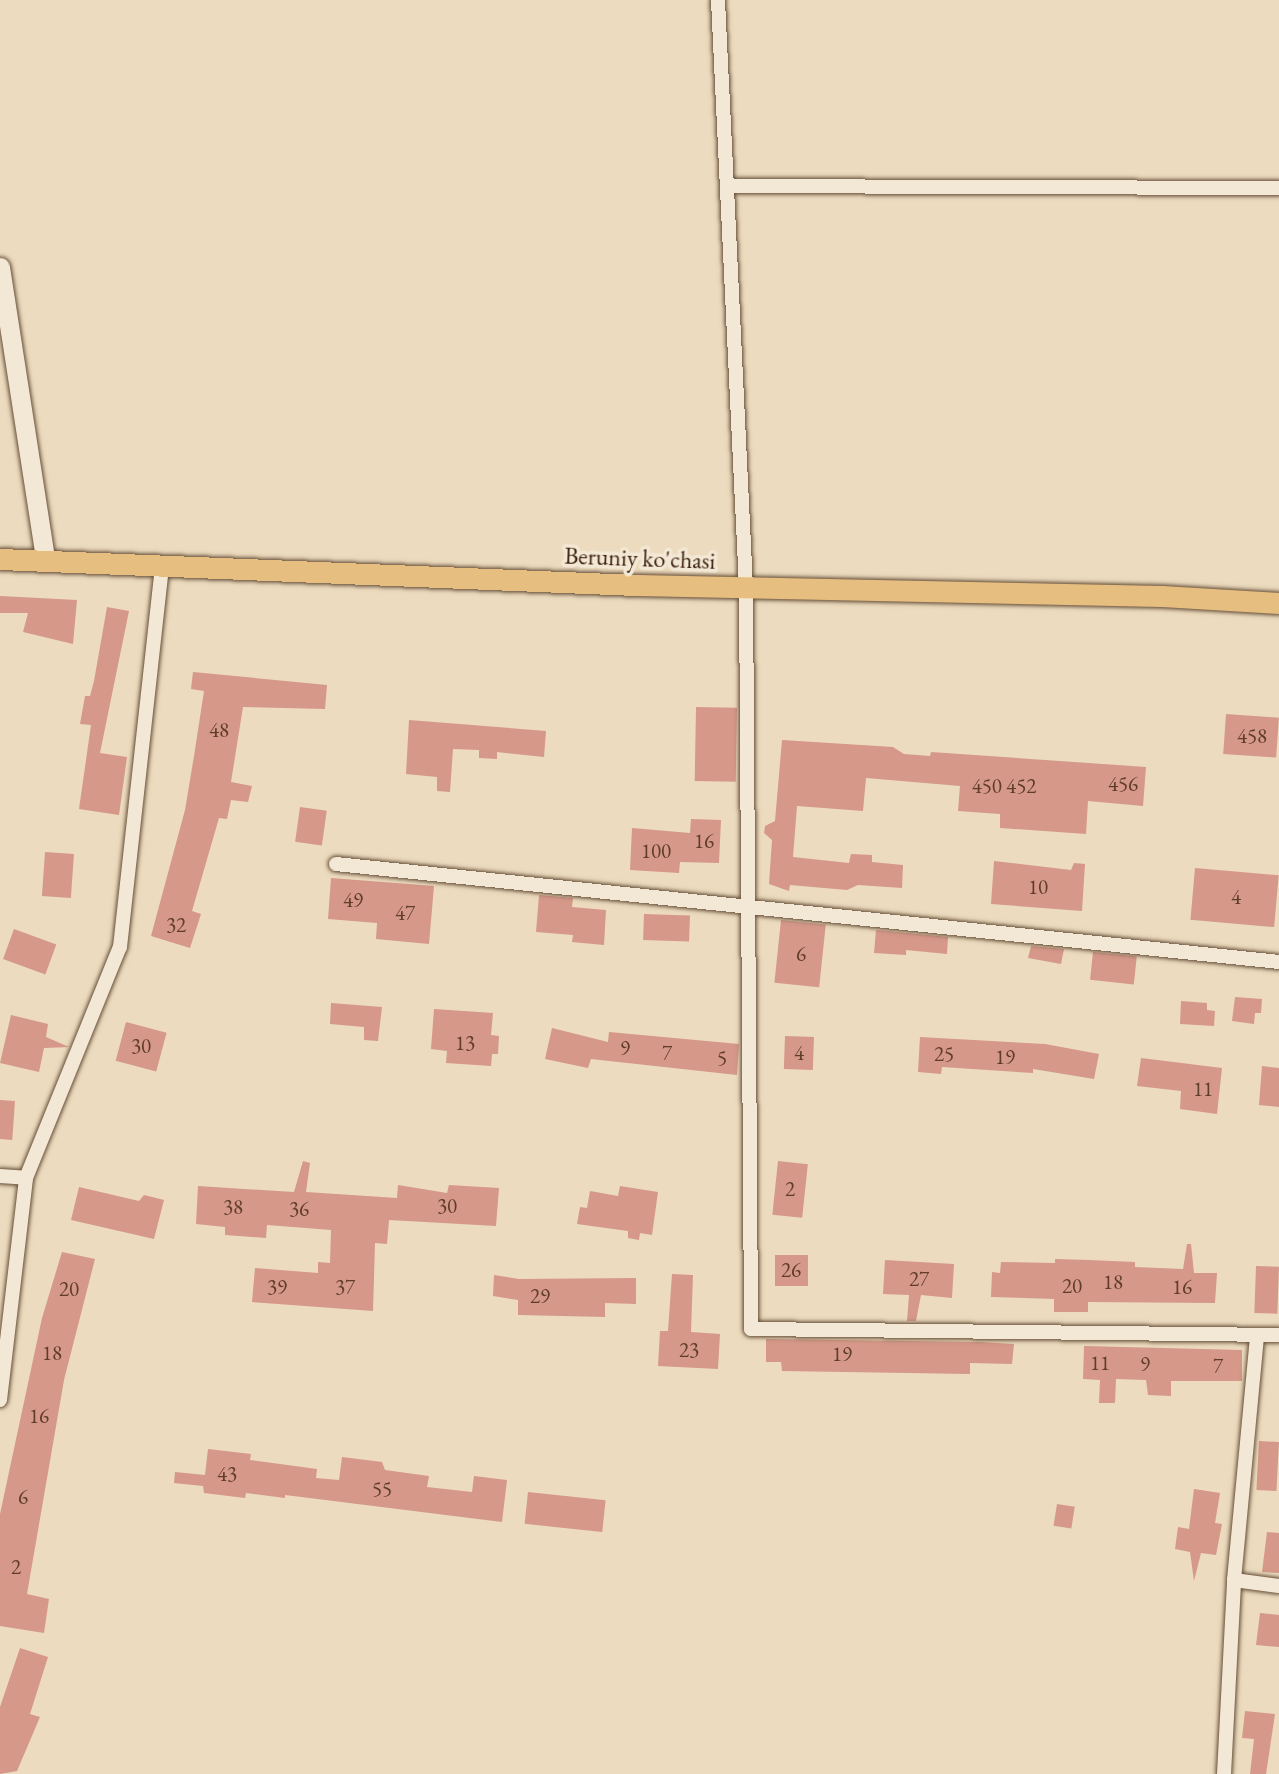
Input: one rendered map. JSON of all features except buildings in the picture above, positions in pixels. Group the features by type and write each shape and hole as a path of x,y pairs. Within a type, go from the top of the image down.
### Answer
{"main road":[{"name":"Beruniy ko'chasi","path":"0,559 45,558 162,565 746,587 1162,596 1279,603"}],"street":[{"path":"719,0 746,587 751,1328 1279,1335"},
{"path":"727,186 1279,188"},
{"path":"0,267 45,558"},
{"path":"0,1400 26,1178 120,947 162,565"},
{"path":"336,864 1279,962"},
{"path":"0,1176 26,1178"},
{"path":"1224,1774 1234,1580 1257,1335"},
{"path":"1234,1580 1279,1586"}]}
